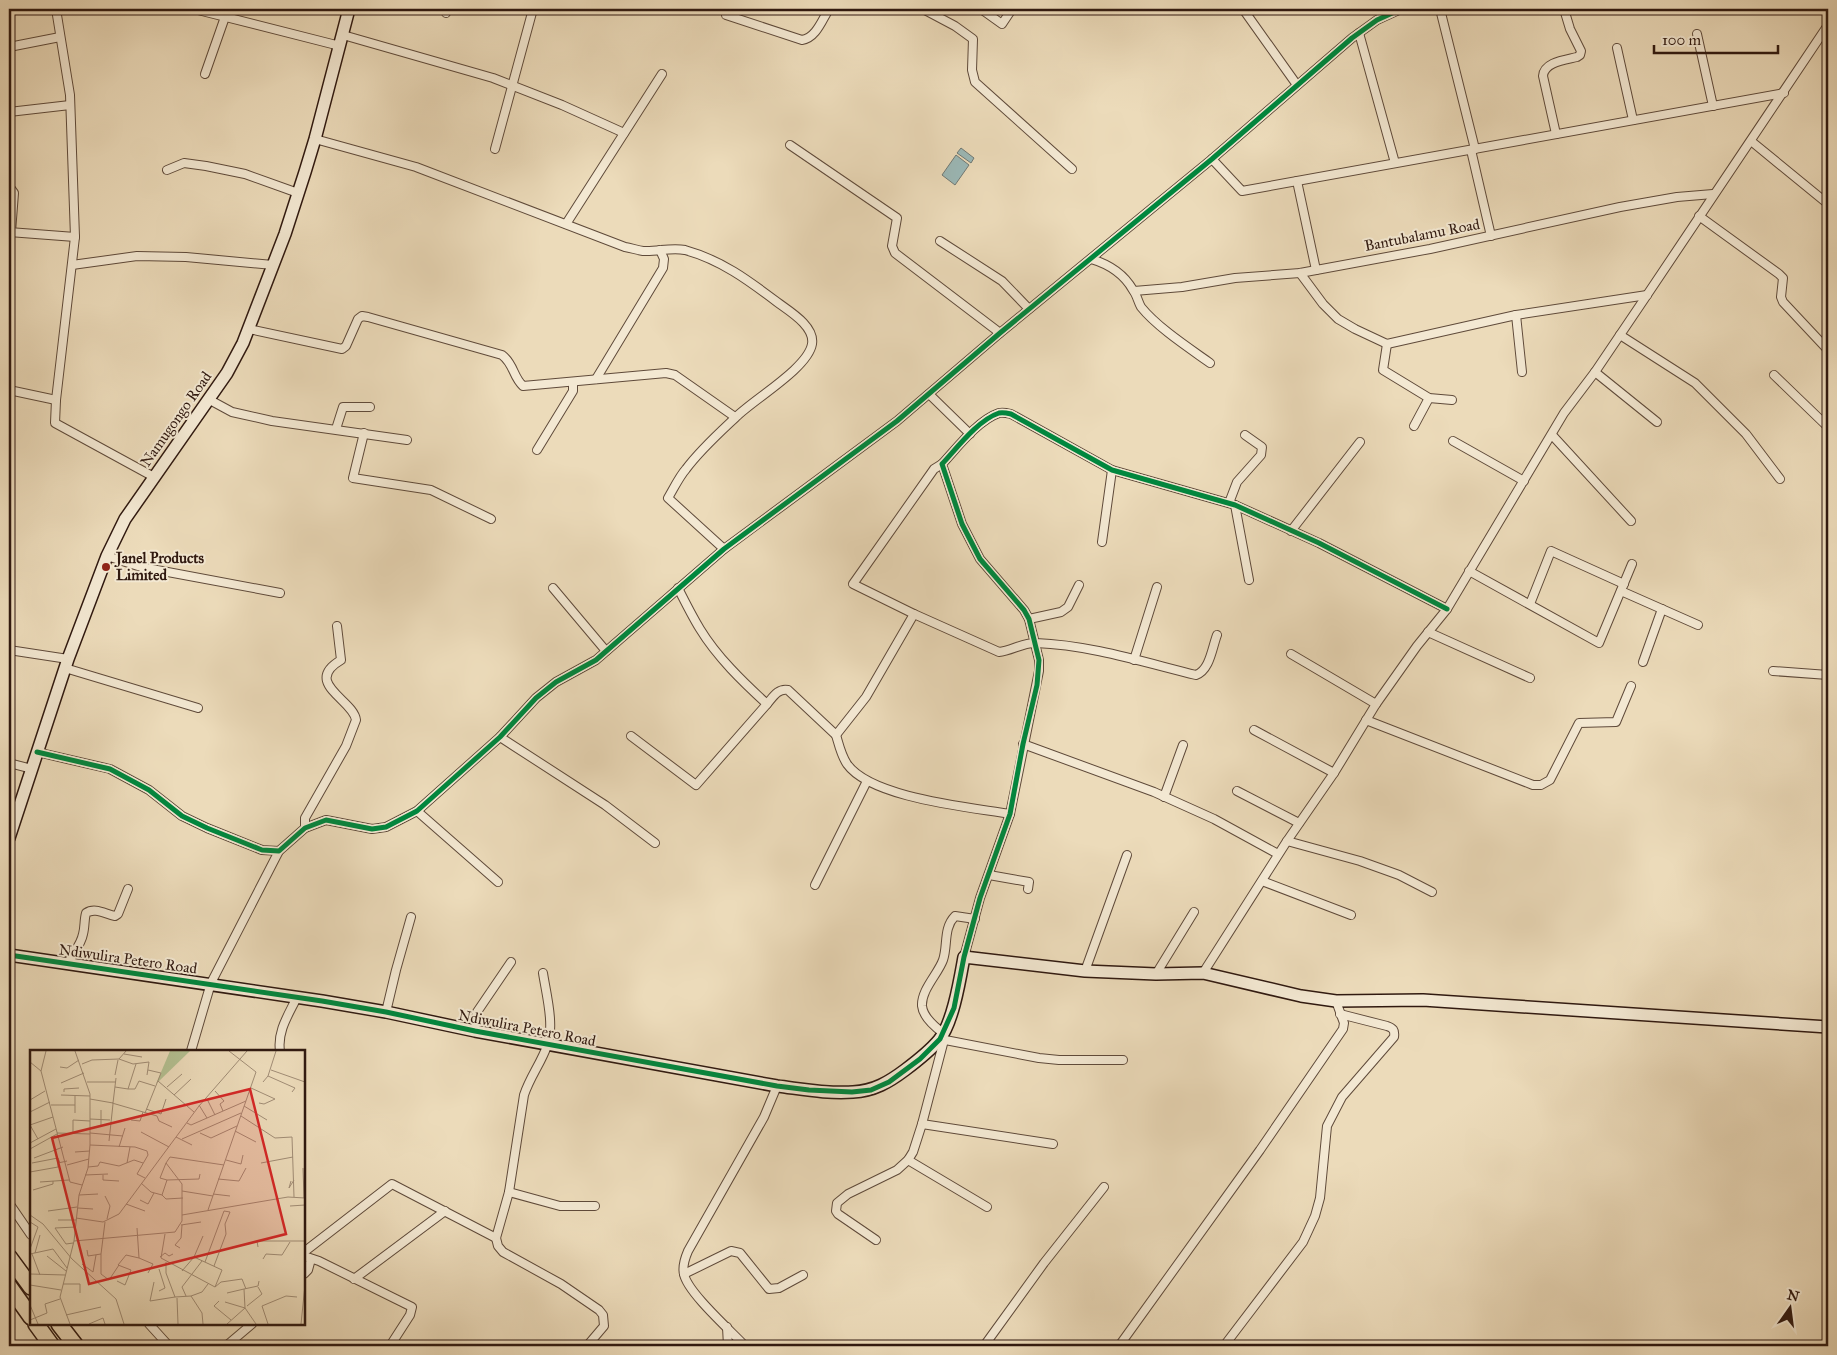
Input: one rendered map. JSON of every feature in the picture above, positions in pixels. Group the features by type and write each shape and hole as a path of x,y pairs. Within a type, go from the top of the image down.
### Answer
{"highway":[{"path":"9,1257 30,1286"},
{"path":"9,1286 30,1316"},
{"path":"37,1325 52,1346"},
{"path":"60,1325 76,1346"}],"street":[{"path":"56,9 70,105 75,237 55,423 154,477"},
{"path":"194,9 341,40 460,68 512,85 624,133"},
{"name":"Namugongo Road","path":"9,838 11,826 32,769 66,664 107,556 125,519 227,373 249,329 273,265 315,140 349,9"},
{"path":"495,149 533,9"},
{"path":"726,15 802,40 812,36 829,9"},
{"path":"923,9 961,29 973,39 972,70 975,82 1072,169"},
{"path":"981,9 1002,24 1012,9"},
{"path":"1243,9 1296,85"},
{"path":"191,1050 211,984 279,851 305,828 326,820 372,829 386,827 417,811 500,737 536,698 596,660 724,549 897,421 1000,333 1212,159 1296,85 1359,33 1377,20 1401,9"},
{"path":"1440,9 1473,149 1490,236"},
{"path":"1556,134 1543,76 1544,70 1548,66 1580,55 1564,9"},
{"path":"204,74 225,17"},
{"path":"1203,972 1278,854 1334,773 1376,704 1447,609 1564,413 1595,372 1713,194 1784,93 1828,24"},
{"path":"1359,33 1395,163"},
{"path":"1697,34 1712,106"},
{"path":"9,47 60,37"},
{"path":"1617,48 1633,120"},
{"path":"566,224 662,74"},
{"path":"1212,159 1242,191 1784,93"},
{"path":"9,112 70,105"},
{"path":"315,140 416,166 624,247 642,251 672,248 720,262 801,321 812,335 812,344 804,359 782,381 750,404 685,469 668,498 724,549"},
{"path":"1751,141 1828,204"},
{"path":"790,145 897,218 892,246 894,253 1000,333"},
{"path":"167,170 184,162 246,174 298,192"},
{"path":"1297,181 1316,270"},
{"path":"9,186 14,193 10,232 75,237"},
{"name":"Bantubalamu Road","path":"1134,291 1182,288 1235,278 1300,273 1490,236 1620,207 1678,197 1713,194"},
{"path":"1699,216 1783,278 1781,297 1783,302 1828,350"},
{"path":"940,241 1002,281 1029,309"},
{"path":"596,379 663,268 664,258 660,250"},
{"path":"72,264 137,256 186,257 273,265"},
{"path":"1091,259 1114,269 1126,278 1141,307 1168,332 1210,363"},
{"path":"1300,273 1323,304 1338,319 1387,344 1516,315 1647,295"},
{"path":"1516,315 1522,372"},
{"path":"249,329 342,349 346,346 358,319 362,316 368,317 502,355 509,360 515,371 517,381 523,386 666,373 675,375 736,417"},
{"path":"1620,335 1695,383 1746,434 1780,478"},
{"path":"1387,344 1383,370 1429,398 1452,400"},
{"path":"1595,372 1657,422"},
{"path":"1774,375 1828,427"},
{"path":"537,450 573,391 573,382"},
{"path":"9,390 56,400"},
{"path":"929,394 970,434"},
{"path":"1414,426 1429,398"},
{"path":"208,399 232,412 272,421 407,440"},
{"path":"336,429 343,407 370,407"},
{"path":"1217,634 1206,667 1202,673 1196,675 1095,650 1034,642 1006,652 999,652 853,584 934,469 942,464 970,434 988,419 1001,412 1011,414 1112,470 1232,504 1319,543 1447,609"},
{"path":"364,433 353,478 431,490 491,519"},
{"path":"1552,434 1631,521"},
{"path":"1245,435 1262,447 1261,455 1237,482 1232,504 1249,580"},
{"path":"1453,440 1524,481"},
{"path":"1291,531 1360,442"},
{"path":"942,464 962,524 980,559 1024,610 1029,619 1039,660 1032,709 1023,744 1010,814 964,957 1085,971 1156,974 1203,972 1301,996 1336,1001 1422,1000 1828,1027"},
{"path":"1102,542 1112,470"},
{"path":"1530,604 1551,551 1662,609 1698,625"},
{"path":"107,556 141,567 280,593"},
{"path":"1469,571 1599,643 1632,564"},
{"path":"1029,619 1065,610 1079,585"},
{"path":"1134,660 1157,587"},
{"path":"553,588 606,651"},
{"path":"678,588 706,638 723,659 767,704"},
{"path":"1643,662 1662,609"},
{"path":"836,735 866,698 914,614"},
{"path":"305,828 305,818 346,746 356,720 354,712 341,701 328,682 326,674 330,666 341,660 336,626"},
{"path":"1428,632 1530,678"},
{"path":"9,650 66,664 198,708"},
{"path":"1291,654 1376,704"},
{"path":"1774,671 1828,675"},
{"path":"1366,720 1533,785 1541,785 1550,780 1579,723 1616,722 1631,686"},
{"path":"631,736 696,786 779,691 783,689 788,690 836,735 841,753 848,764 867,781 905,795 1010,814"},
{"path":"1254,730 1334,773"},
{"path":"500,737 605,805 655,844"},
{"path":"1023,744 1164,797 1214,819 1278,854"},
{"path":"1164,797 1182,745"},
{"path":"37,752 110,769 149,790 182,816 262,850 279,851"},
{"path":"9,763 32,769"},
{"path":"815,885 867,781"},
{"path":"1237,791 1299,823"},
{"path":"417,811 498,882"},
{"path":"1287,841 1399,875 1432,892"},
{"path":"1085,971 1127,856"},
{"path":"989,875 1029,882 1028,890"},
{"path":"1262,881 1351,915"},
{"path":"68,963 78,948 83,935 86,913 90,911 100,912 115,916 118,914 128,889"},
{"path":"1156,974 1194,912"},
{"path":"975,919 955,916 951,920 947,931 944,958 924,995 922,1005 924,1013 942,1037 1039,1058 1059,1060 1123,1060"},
{"path":"386,1012 411,917"},
{"name":"Ndiwulira Petero Road","path":"9,955 298,997 386,1012 475,1031 777,1086 852,1092 871,1090 889,1082 920,1059 942,1037 954,1008 964,957"},
{"path":"475,1031 477,1012 511,962"},
{"path":"496,1238 509,1192 524,1094 528,1082 548,1044 550,1022 543,972"},
{"path":"280,1050 279,1044 283,1025 298,997"},
{"path":"1119,1346 1343,1029 1344,1023 1336,1001"},
{"path":"1224,1346 1303,1242 1315,1216 1320,1198 1327,1126 1342,1097 1394,1037 1395,1032 1393,1028 1340,1014"},
{"path":"876,1240 838,1214 836,1211 837,1203 848,1194 897,1170 908,1160 913,1152 922,1124 942,1037"},
{"path":"745,1346 693,1292 686,1281 683,1266 688,1251 764,1118 777,1086"},
{"path":"922,1124 1054,1144"},
{"path":"908,1160 987,1207"},
{"path":"305,1251 389,1184 394,1185 496,1238 503,1252 561,1284 599,1310 603,1315 604,1326 587,1346"},
{"path":"984,1346 1044,1263 1104,1187"},
{"path":"509,1192 560,1206 595,1206"},
{"path":"9,1203 30,1234"},
{"path":"354,1279 444,1211"},
{"path":"684,1274 735,1251 740,1253 769,1289 779,1288 803,1275"},
{"path":"305,1273 308,1270 307,1258 319,1261 412,1307 406,1321 390,1346"},
{"path":"150,1325 169,1346"},
{"path":"226,1346 251,1325"},
{"path":"727,1327 728,1346"}],"water":[{"path":"961,148 974,158 971,163 957,153"},
{"path":"956,155 969,165 955,185 942,175"}],"cycle path":[{"path":"37,752 110,769 149,790 182,816 262,850 279,851 305,828 326,820 372,829 386,827 417,811 500,737 536,698 556,682 596,660 724,549 897,421 1000,333 1212,159 1352,38 1377,20 1401,9"},
{"path":"9,955 322,1001 777,1086 852,1092 871,1090 889,1082 920,1059 940,1039 954,1008 964,957 980,898 1010,814 1023,744 1037,685 1039,660 1029,619 1024,610 980,559 962,524 942,464 983,422 999,413 1011,414 1112,470 1235,505 1319,543 1447,609"}],"place":[{"name":"Janel Products Limited","path":"106,567"}]}
